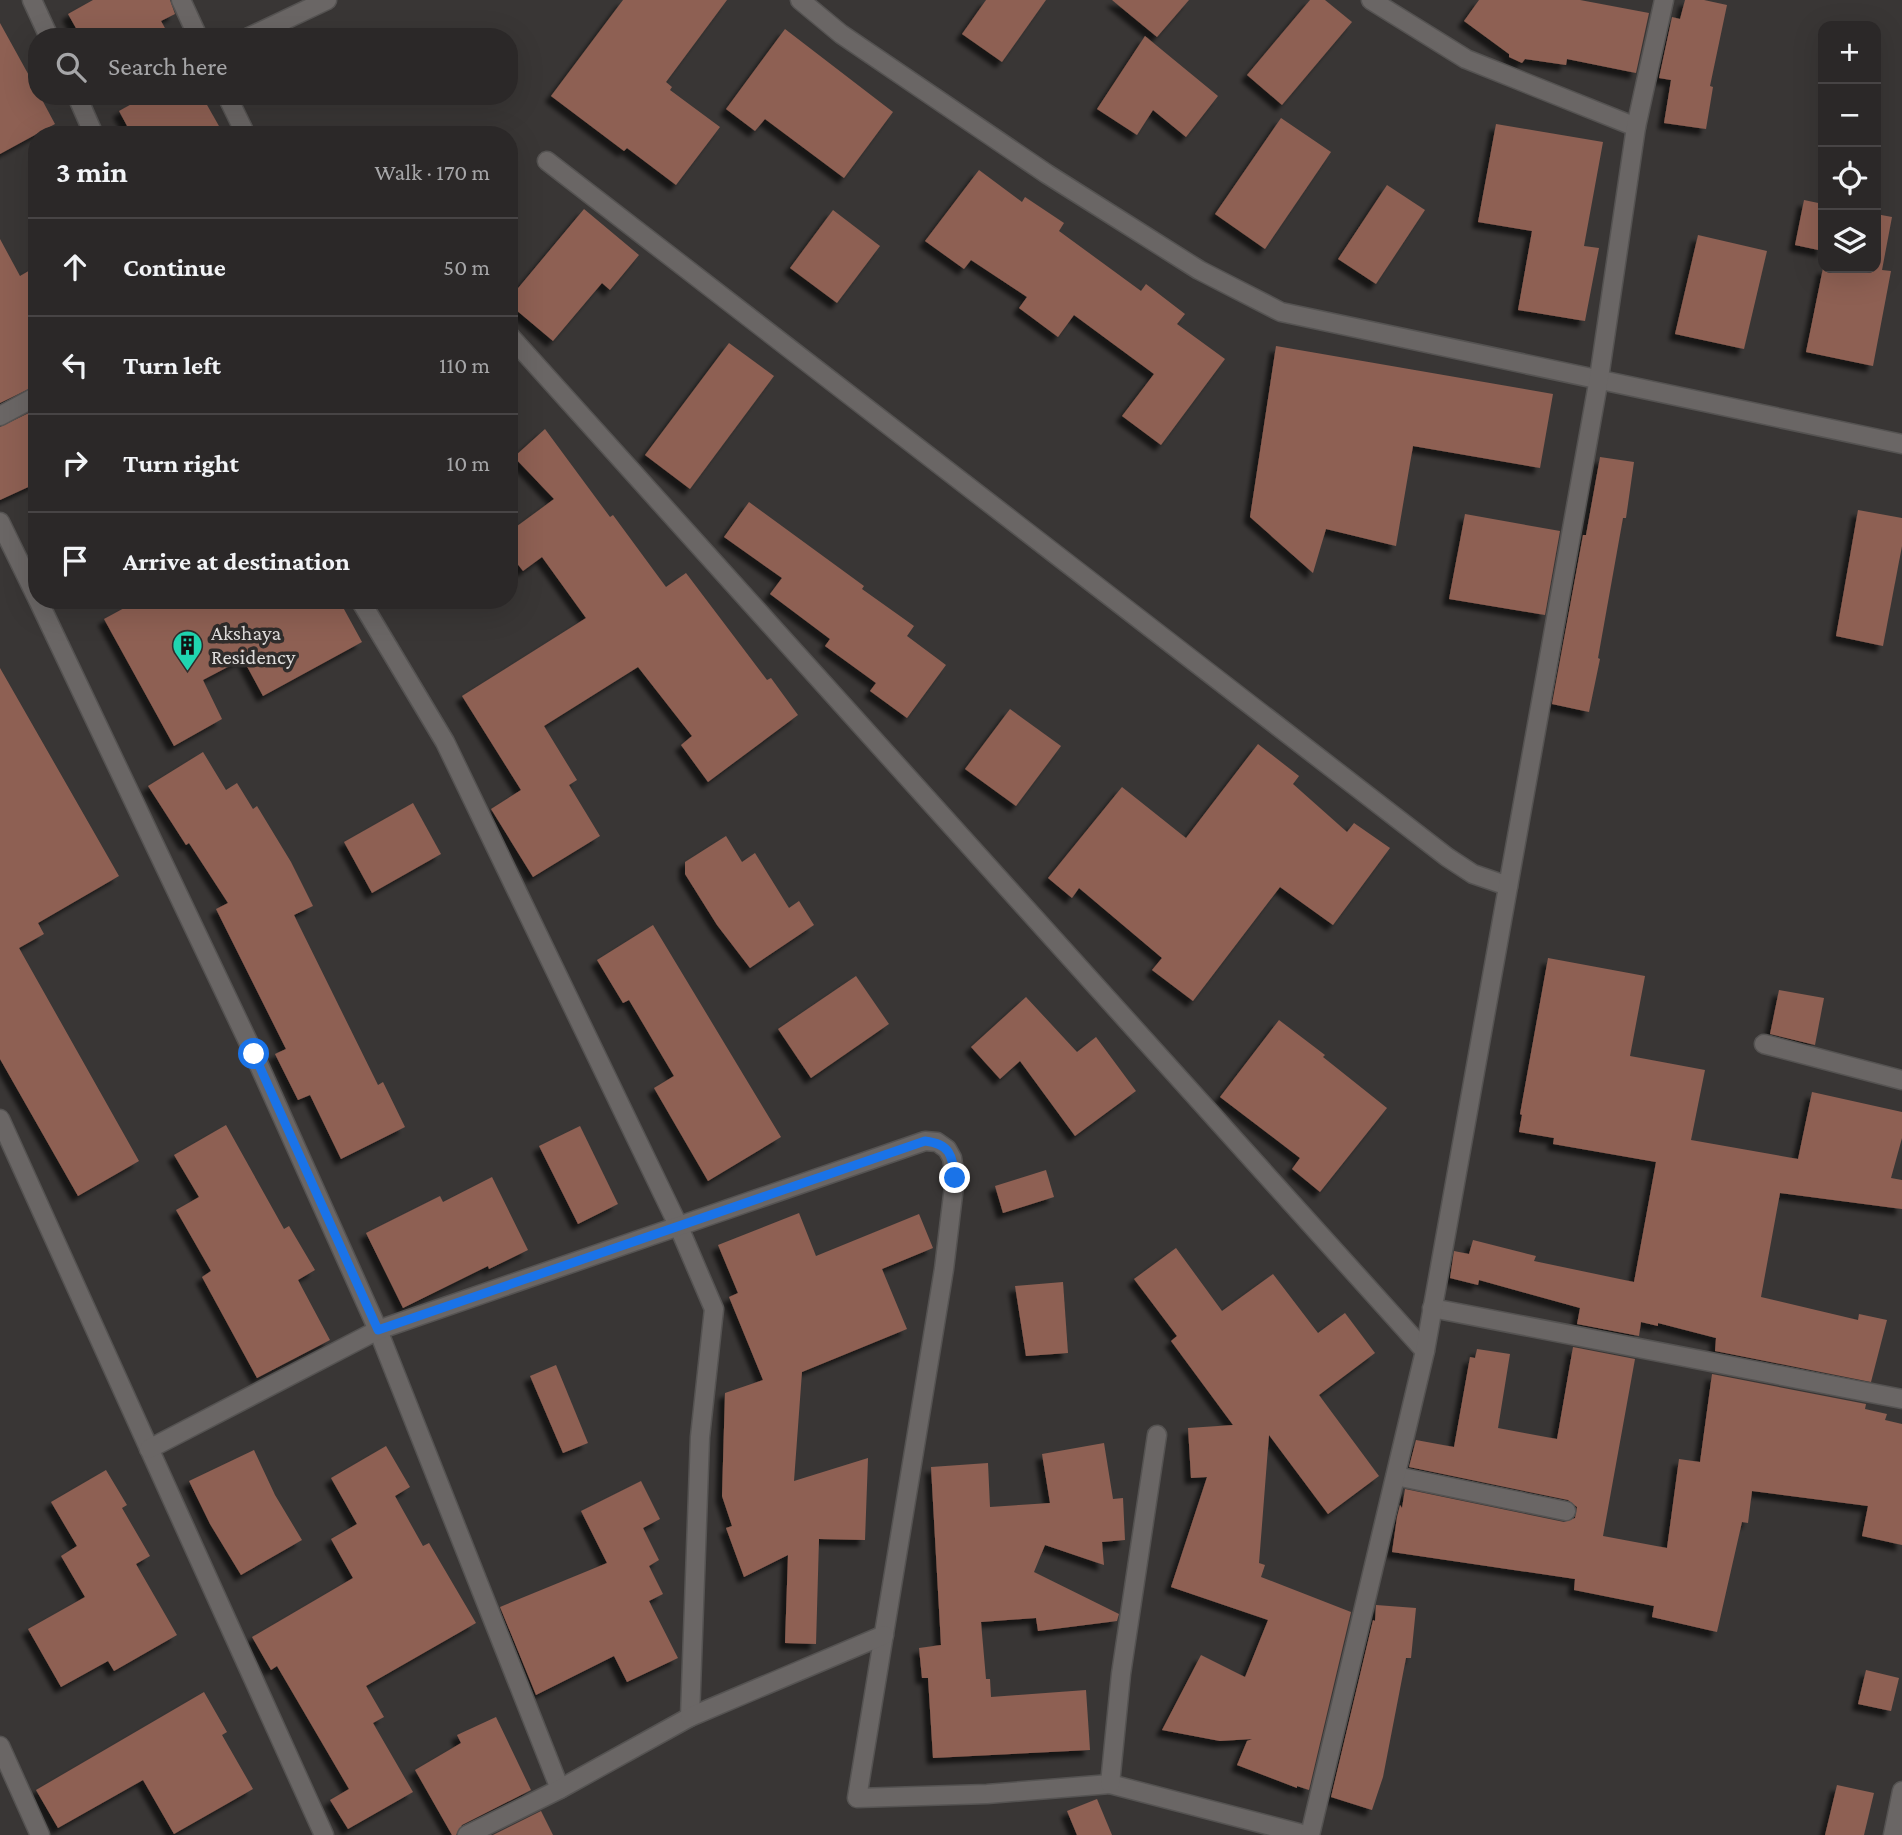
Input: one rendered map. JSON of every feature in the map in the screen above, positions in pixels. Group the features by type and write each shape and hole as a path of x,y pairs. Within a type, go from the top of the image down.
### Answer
{"street":[{"path":"32,0 45,28"},
{"path":"181,0 194,28"},
{"path":"268,28 327,0"},
{"path":"800,0 841,34 1047,174 1199,270 1281,312 1902,444"},
{"path":"1371,0 1466,59 1636,127"},
{"path":"149,1449 378,1330 925,1141 937,1142 947,1149 952,1158 955,1178 944,1269 857,1798 986,1794 1110,1784 1308,1835 1425,1351 1599,378 1636,127 1664,0"},
{"path":"81,105 90,126"},
{"path":"231,105 242,126"},
{"path":"547,161 790,346 1223,686 1426,841 1474,874 1508,886"},
{"path":"518,345 1425,1351"},
{"path":"0,415 28,401"},
{"path":"0,522 28,580"},
{"path":"42,609 254,1054 378,1330 560,1789"},
{"path":"365,609 445,742 678,1225 714,1309 700,1437 690,1717"},
{"path":"1764,1044 1902,1080"},
{"path":"0,1119 324,1835"},
{"path":"1432,1308 1902,1399"},
{"path":"1110,1784 1121,1674 1157,1435"},
{"path":"1396,1476 1566,1511"},
{"path":"467,1835 560,1789 690,1717 884,1635"},
{"path":"0,1746 40,1835"},
{"path":"1893,1835 1902,1791"}],"building":[{"path":"93,0 170,0 175,14 161,21 165,28 76,28 68,14"},
{"path":"623,0 727,0 666,82 672,87 670,90 720,127 676,185 627,148 624,151 551,96"},
{"path":"986,0 1046,0 1002,62 962,34"},
{"path":"1112,0 1189,0 1157,37"},
{"path":"1310,0 1325,0 1352,22 1282,105 1247,75"},
{"path":"1479,0 1580,0 1649,13 1636,73 1567,59 1566,65 1525,59 1522,63 1509,57 1509,54 1464,21"},
{"path":"1685,0 1704,0 1727,5 1710,86 1713,87 1706,129 1664,123 1671,80 1659,78 1672,17 1680,19"},
{"path":"0,23 28,74 28,105 45,105 55,124 28,126 28,139 0,154"},
{"path":"785,29 893,112 844,178 765,119 755,131 726,109"},
{"path":"1145,36 1218,96 1186,137 1153,110 1137,135 1097,109"},
{"path":"130,105 207,105 219,126 127,126 119,111"},
{"path":"1281,118 1331,152 1265,249 1215,214"},
{"path":"1496,124 1603,142 1584,246 1599,248 1585,321 1518,310 1532,231 1478,222"},
{"path":"979,170 1022,202 1025,197 1064,223 1059,231 1141,291 1146,284 1185,314 1177,324 1225,359 1161,445 1122,416 1154,374 1074,315 1058,337 1019,308 1027,297 971,260 964,269 925,241"},
{"path":"1387,185 1425,210 1376,284 1338,259"},
{"path":"1804,200 1818,203 1818,250 1795,245"},
{"path":"584,209 639,255 610,290 602,283 553,341 518,312 518,288"},
{"path":"833,210 880,246 837,303 790,268"},
{"path":"1881,215 1892,217 1882,270 1891,271 1873,366 1806,352 1822,273 1881,273"},
{"path":"1698,235 1767,251 1744,349 1675,334"},
{"path":"0,239 20,276 28,271 28,389 0,403"},
{"path":"729,343 774,376 690,489 645,455"},
{"path":"1276,346 1553,394 1540,468 1413,446 1396,546 1326,529 1313,573 1250,517"},
{"path":"28,413 28,487 0,500 0,427"},
{"path":"545,429 666,587 686,573 767,680 771,678 798,715 708,782 681,745 692,736 638,667 544,726 577,780 569,785 600,836 533,877 491,809 521,790 462,696 586,618 542,557 523,571 518,565 518,525 554,499 518,461 518,453"},
{"path":"1600,457 1634,462 1589,712 1552,704"},
{"path":"749,502 914,626 907,636 946,665 907,718 870,691 876,683 825,646 830,639 770,594 782,578 724,537"},
{"path":"1858,510 1902,518 1902,546 1883,646 1836,636"},
{"path":"1465,514 1560,531 1545,615 1449,599"},
{"name":"Akshaya Residency","path":"122,609 344,609 362,642 263,696 243,659 203,680 222,719 174,746 104,619"},
{"path":"0,668 119,876 38,923 44,934 19,948 139,1161 78,1196 0,1059"},
{"path":"1010,709 1061,746 1016,806 965,769"},
{"path":"1258,744 1299,776 1293,784 1347,832 1354,823 1390,848 1333,925 1280,887 1193,1001 1152,970 1162,958 1079,888 1072,898 1048,878 1122,787 1186,838"},
{"path":"203,752 226,790 237,783 253,809 257,806 291,862 313,906 294,915 378,1085 383,1082 405,1127 341,1159 310,1095 298,1100 275,1054 286,1049 216,909 228,903 148,786"},
{"path":"413,803 441,854 372,893 344,842"},
{"path":"726,836 742,862 755,853 789,908 799,901 814,925 750,968 717,925 685,874 685,862"},
{"path":"653,925 781,1137 708,1181 654,1088 674,1076 629,1000 623,1003 597,960"},
{"path":"1548,958 1645,976 1630,1056 1705,1070 1691,1140 1798,1159 1812,1092 1902,1112 1902,1138 1891,1178 1902,1180 1902,1209 1780,1193 1761,1297 1858,1320 1859,1314 1887,1320 1871,1382 1715,1351 1716,1338 1658,1323 1658,1326 1641,1322 1639,1336 1577,1324 1580,1308 1479,1280 1478,1285 1450,1278 1454,1251 1469,1254 1473,1240 1536,1256 1534,1261 1634,1282 1656,1162 1553,1144 1554,1138 1519,1132"},
{"path":"856,976 889,1024 811,1078 778,1029"},
{"path":"1779,990 1824,998 1815,1045 1770,1034"},
{"path":"1026,997 1077,1052 1096,1037 1136,1091 1075,1136 1020,1061 1000,1079 971,1047"},
{"path":"1279,1020 1387,1108 1320,1192 1292,1169 1300,1158 1220,1097"},
{"path":"226,1125 284,1229 289,1226 315,1270 298,1280 330,1340 257,1378 202,1277 211,1271 176,1210 199,1197 174,1155"},
{"path":"580,1126 618,1204 578,1224 539,1146"},
{"path":"1046,1170 1054,1197 1003,1213 995,1186"},
{"path":"492,1177 528,1250 489,1269 488,1266 403,1308 366,1233 440,1196 443,1202"},
{"path":"799,1213 816,1256 919,1214 933,1248 882,1269 907,1329 802,1372 794,1481 868,1458 865,1540 819,1539 816,1644 785,1643 788,1555 744,1577 726,1528 732,1526 722,1496 725,1393 763,1380 729,1297 738,1293 718,1245"},
{"path":"1176,1248 1222,1311 1273,1274 1318,1333 1345,1313 1375,1353 1319,1395 1379,1476 1328,1514 1269,1435 1259,1563 1265,1565 1261,1577 1351,1612 1309,1790 1237,1765 1247,1741 1252,1739 1220,1741 1162,1730 1201,1655 1245,1677 1268,1620 1171,1587 1207,1477 1191,1478 1188,1428 1233,1425 1171,1341 1177,1336 1134,1279"},
{"path":"1063,1282 1068,1353 1026,1356 1015,1286"},
{"path":"1573,1347 1635,1359 1603,1536 1667,1548 1679,1459 1700,1462 1712,1374 1866,1404 1865,1409 1887,1414 1885,1420 1902,1424 1902,1545 1862,1536 1868,1506 1752,1491 1748,1523 1742,1522 1717,1632 1652,1617 1654,1606 1574,1590 1575,1579 1392,1552 1397,1517 1400,1505 1402,1508 1405,1489 1564,1522 1575,1518 1577,1507 1568,1500 1409,1467 1416,1440 1454,1447 1470,1357 1475,1358 1477,1349 1510,1354 1498,1428 1557,1439"},
{"path":"556,1365 588,1443 563,1453 530,1376"},
{"path":"1104,1443 1113,1499 1123,1498 1125,1540 1102,1542 1104,1565 1045,1545 1034,1572 1119,1614 1117,1621 1038,1631 1036,1618 981,1622 986,1679 990,1679 991,1697 1086,1690 1090,1750 933,1758 928,1678 922,1678 919,1648 941,1645 931,1467 988,1463 990,1507 1050,1503 1042,1454"},
{"path":"386,1446 410,1487 395,1496 423,1546 429,1543 476,1623 366,1686 384,1717 373,1723 413,1792 348,1829 330,1800 349,1789 277,1666 271,1670 252,1637 353,1578 331,1539 357,1524 331,1478"},
{"path":"254,1450 275,1495 302,1540 241,1575 210,1524 189,1481"},
{"path":"106,1470 127,1505 122,1508 150,1556 136,1564 177,1635 114,1671 108,1661 61,1687 28,1629 85,1597 61,1556 77,1546 51,1502"},
{"path":"641,1481 660,1519 643,1528 659,1560 649,1566 663,1594 649,1601 678,1658 627,1682 614,1656 536,1695 500,1607 607,1563 581,1511"},
{"path":"1376,1605 1416,1608 1411,1658 1406,1658 1383,1777 1372,1810 1331,1797 1373,1620 1375,1621"},
{"path":"1866,1670 1899,1678 1891,1711 1858,1704"},
{"path":"204,1692 227,1732 222,1735 253,1789 174,1834 143,1780 58,1828 36,1790"},
{"path":"496,1717 531,1790 462,1825 456,1835 452,1835 415,1770 461,1743 457,1735"},
{"path":"1837,1785 1874,1793 1864,1835 1825,1835"},
{"path":"1097,1799 1112,1835 1077,1835 1067,1811"},
{"path":"541,1811 553,1835 493,1835"}],"place":[{"name":"Akshaya Residency","path":"188,672"}],"route":[{"path":"254,1054 378,1330 925,1141 937,1142 947,1149 952,1158 955,1178"}]}
